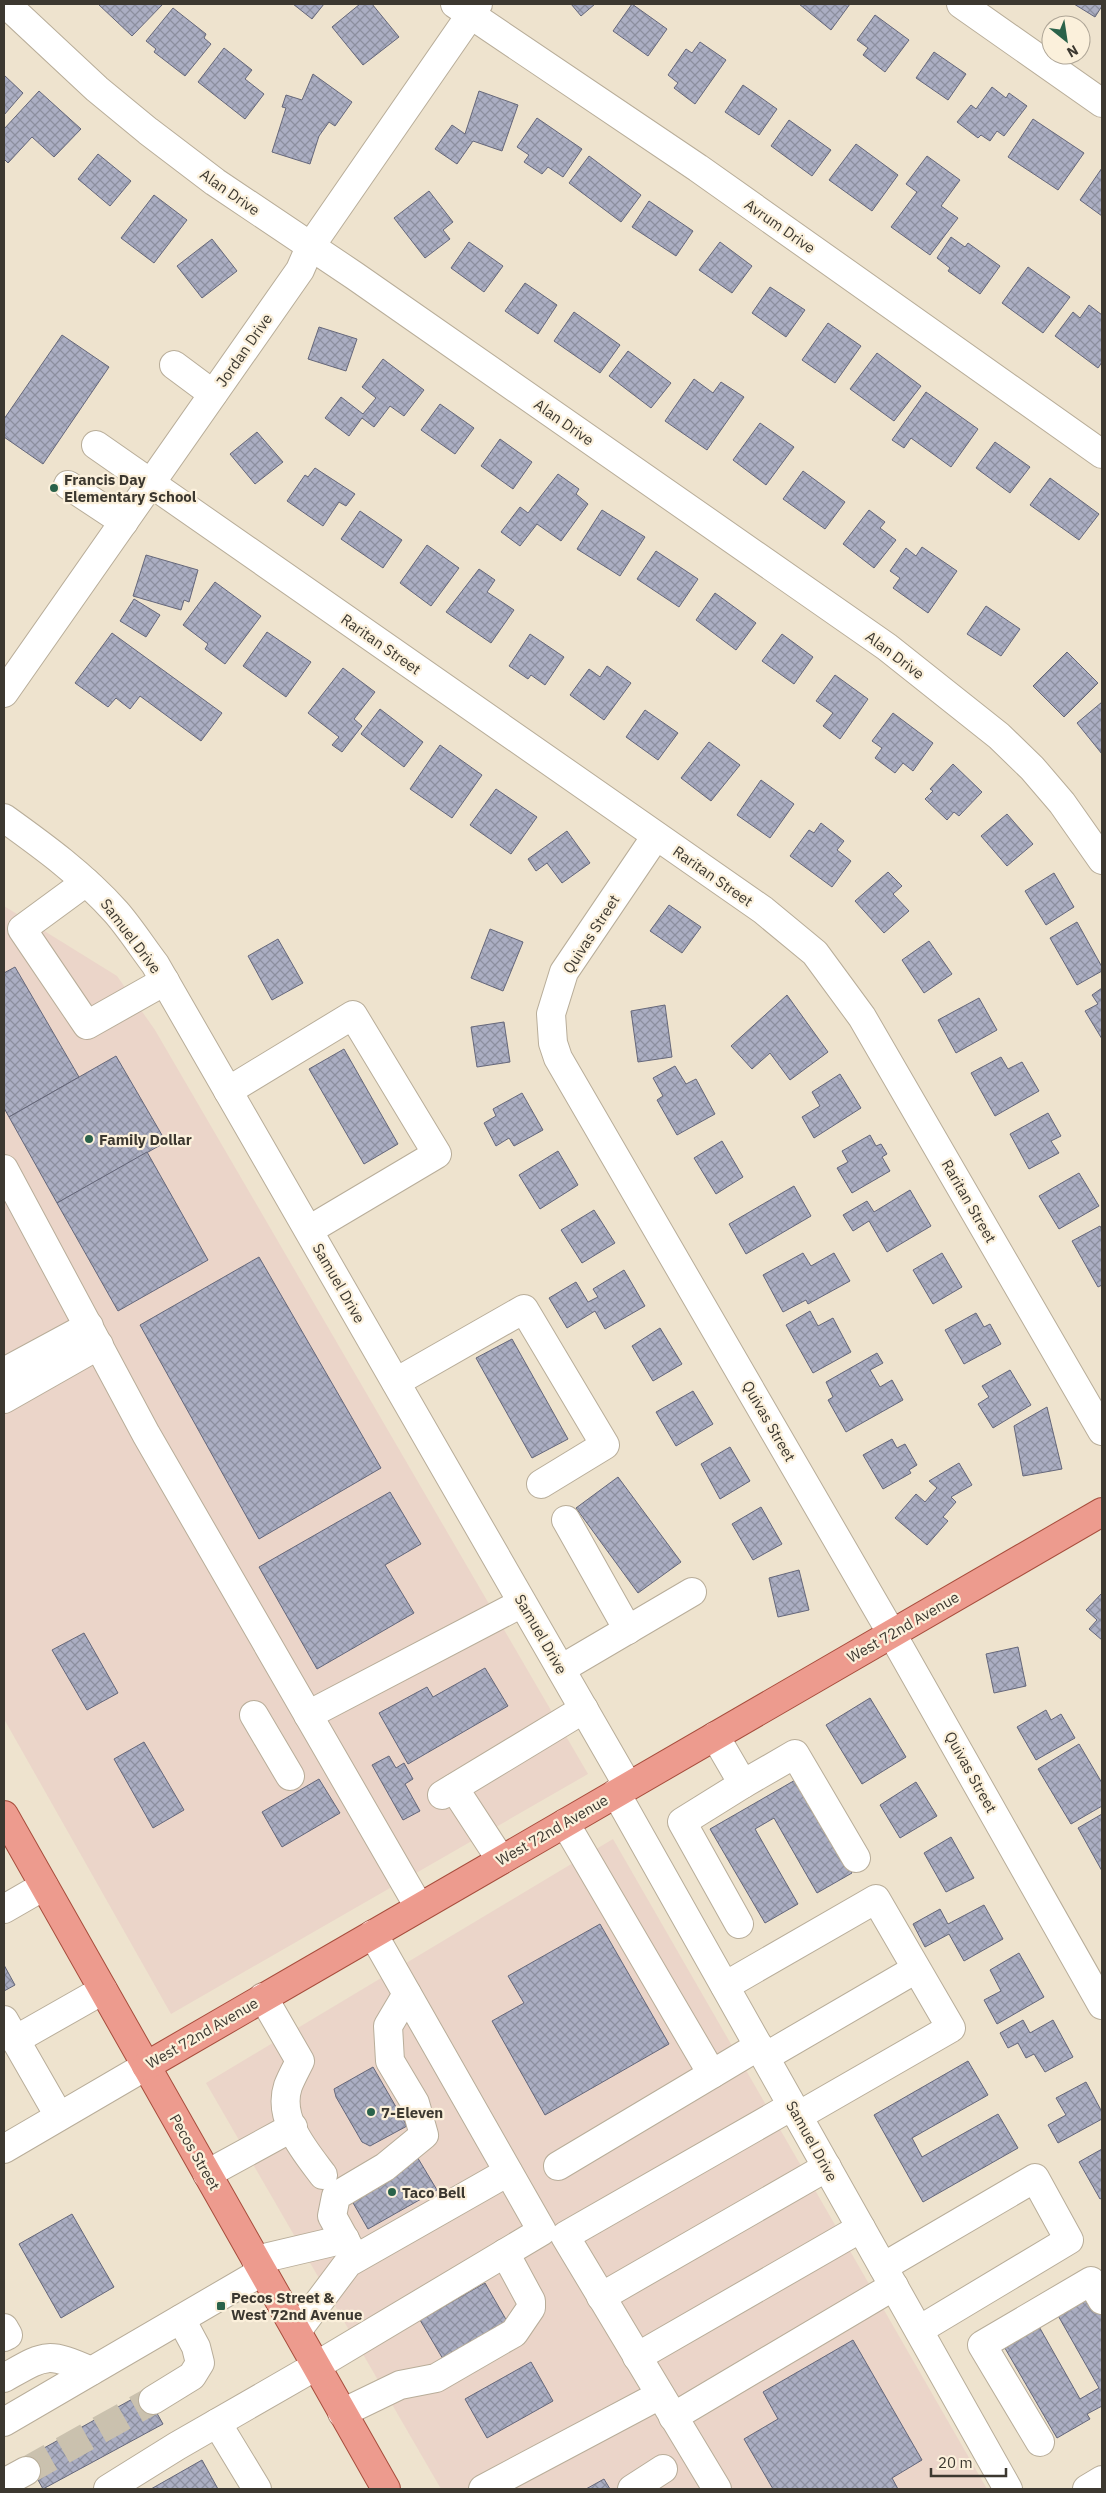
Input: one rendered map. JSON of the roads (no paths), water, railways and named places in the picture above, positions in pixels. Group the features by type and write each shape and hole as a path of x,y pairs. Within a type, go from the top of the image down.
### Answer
{"main road":[{"name":"West 72nd Avenue","path":"146,2066 1102,1512"},
{"name":"Pecos Street","path":"4,1815 386,2489"}],"street":[{"name":"Alan Drive","path":"6,4 49,46 148,131 215,182 363,282 887,647 998,736 1032,768 1062,803 1102,860"},
{"path":"961,4 1102,103"},
{"name":"Jordan Drive","path":"4,693 300,270 310,247 468,8"},
{"name":"Avrum Drive","path":"468,8 1102,454"},
{"path":"174,365 213,394"},
{"name":"Raritan Street","path":"96,445 763,910 815,953 845,991 862,1017 1102,1431"},
{"path":"68,485 124,522"},
{"name":"Samuel Drive","path":"4,818 43,846 86,882 116,912 165,982 584,1709 622,1789 725,1986 1006,2488"},
{"name":"Quivas Street","path":"656,836 564,972 551,1014 553,1043 558,1058 892,1634 1102,2005"},
{"path":"86,882 22,929 87,1026 165,982"},
{"path":"228,1091 354,1015 437,1154 308,1230"},
{"path":"4,1169 151,1443 419,1907"},
{"path":"396,1382 524,1309 605,1445 541,1484"},
{"path":"4,1372 94,1336"},
{"path":"4,1399 94,1336"},
{"path":"566,1520 628,1630"},
{"path":"561,1669 692,1592"},
{"path":"308,1715 522,1603"},
{"path":"501,1860 448,1791 584,1709"},
{"path":"254,1715 290,1776"},
{"path":"715,1736 743,1784"},
{"path":"739,1924 682,1822 795,1754 856,1858"},
{"path":"564,1823 712,2074"},
{"path":"4,1909 44,1886"},
{"path":"717,2489 565,2236 951,2028 876,1899 725,1986"},
{"path":"108,2489 542,2231 373,1934"},
{"path":"558,2166 712,2074 762,2051 916,1968"},
{"path":"59,2116 9,2030 103,1990"},
{"path":"297,2331 348,2263 350,2249 332,2216 336,2196 385,2167 424,2135 415,2103 390,2062 388,2026 407,1994"},
{"path":"263,1997 300,2061 288,2088 287,2113 297,2139 323,2175"},
{"name":"West 72nd Avenue","path":"4,2149 146,2066"},
{"path":"207,2174 293,2128"},
{"path":"601,2297 827,2167"},
{"path":"4,2422 181,2319 260,2266 350,2249 508,2172"},
{"path":"483,2489 667,2406 889,2277 1035,2178 1069,2240 919,2330"},
{"path":"637,2357 861,2228"},
{"path":"342,2413 400,2385 436,2378 514,2333 531,2308 531,2301 505,2253"},
{"path":"1040,2442 982,2345 1091,2281 1102,2300"},
{"path":"153,2400 192,2376 200,2363 196,2347 181,2319"},
{"path":"4,2328 8,2335 4,2338"},
{"path":"4,2378 39,2358 63,2358 91,2371"},
{"path":"217,2423 257,2489"},
{"path":"632,2489 663,2469"},
{"path":"1087,2489 1102,2480"}],"tunnel":[{"path":"26,2471 153,2400"}],"place":[{"name":"Francis Day Elementary School","path":"54,488"},
{"name":"Family Dollar","path":"89,1139"},
{"name":"7-Eleven","path":"371,2112"},
{"name":"Taco Bell","path":"392,2192"},
{"name":"Pecos Street & West 72nd Avenue","path":"221,2306"}]}
